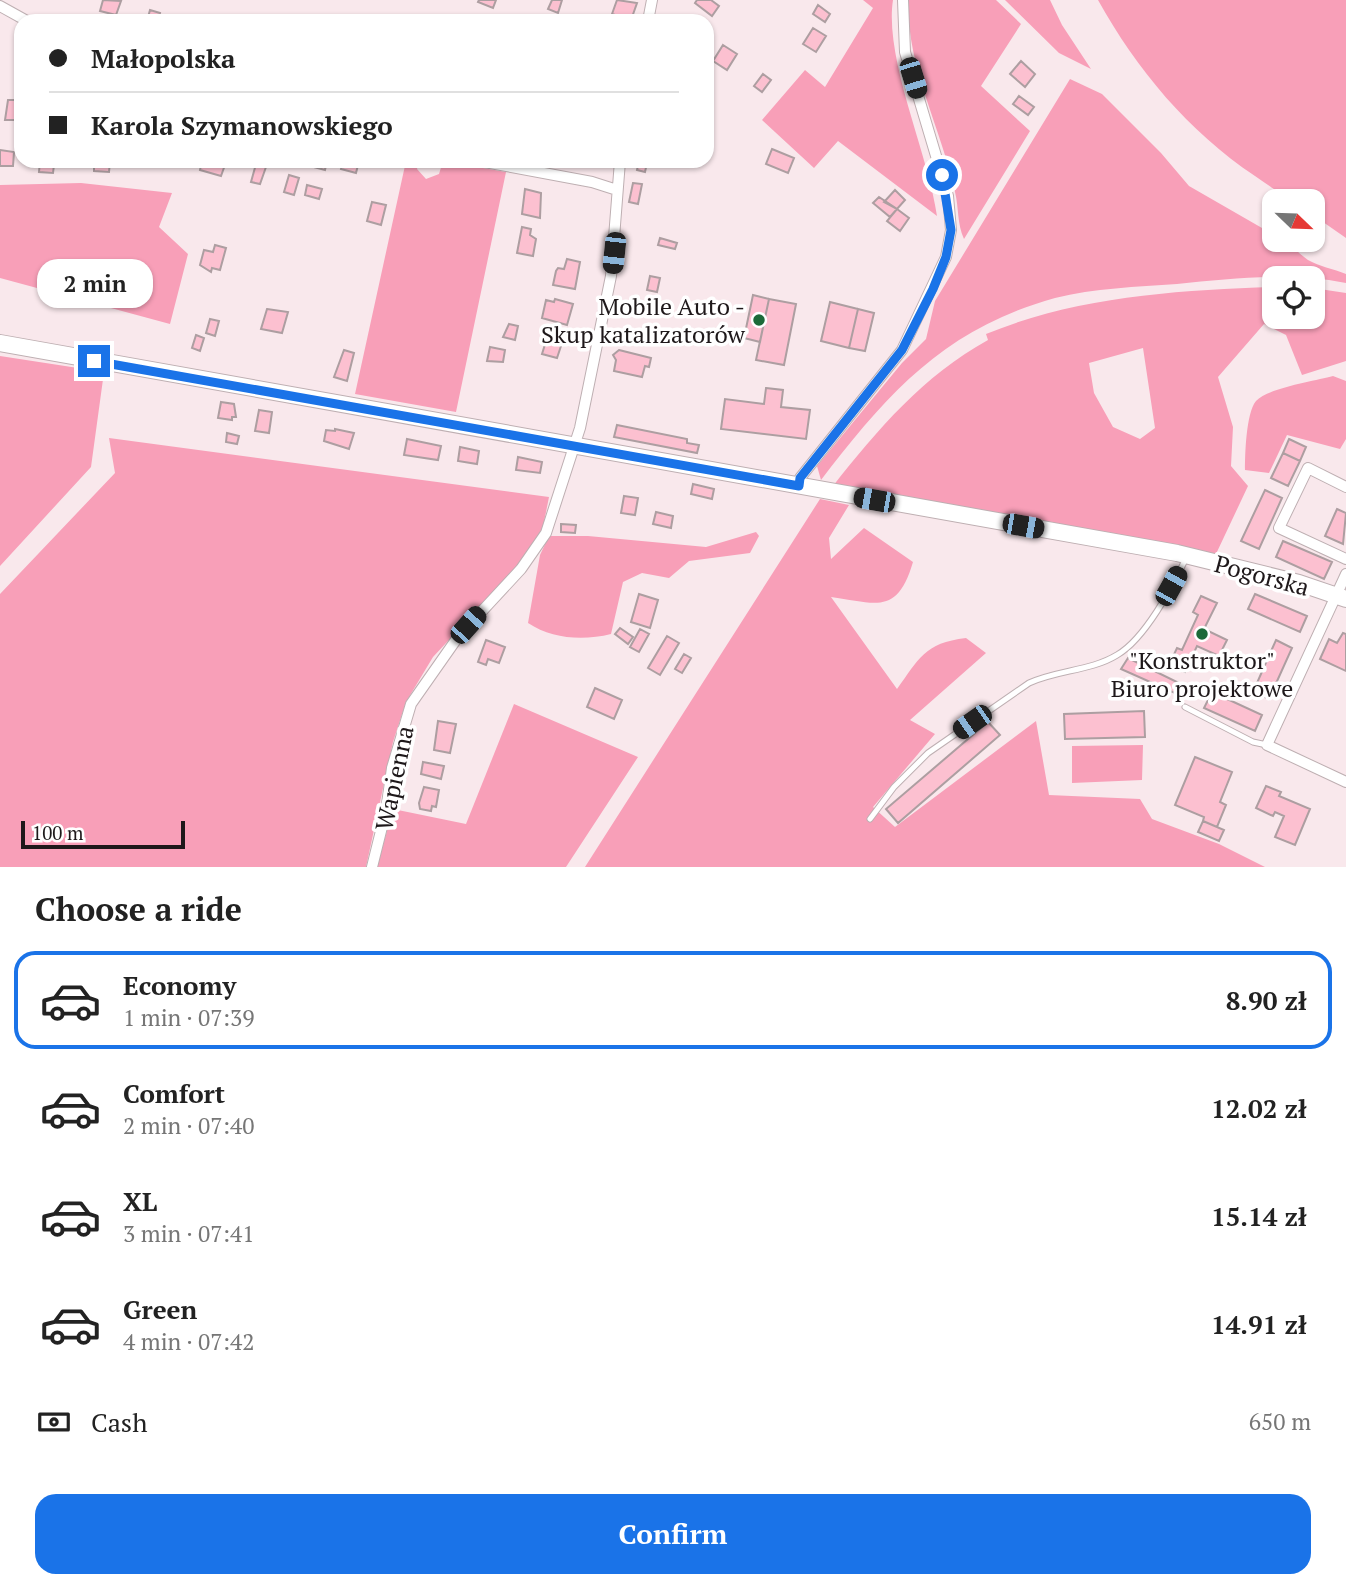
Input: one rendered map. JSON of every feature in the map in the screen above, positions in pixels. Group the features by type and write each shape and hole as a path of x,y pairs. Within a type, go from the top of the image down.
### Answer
{"street":[{"path":"799,486 800,478 902,350 946,257 951,230 948,196 905,52 903,0"},
{"path":"517,168 593,182 617,190"},
{"name":"Wapienna","path":"372,867 387,811 392,768 411,704 458,637 521,569 546,533 580,428 611,276 620,168"},
{"name":"Pogorska","path":"0,343 1182,554 1341,598"},
{"path":"1346,487 1308,468 1279,528 1346,559"},
{"path":"1346,574 1341,598 1267,745 1346,782"}],"lane":[{"path":"870,819 894,787 928,753 1029,683 1117,655 1139,635 1182,554"},
{"path":"1185,707 1253,742 1267,745"}],"shaded area":[{"path":"863,0 893,0 895,50 937,216 838,141 814,168 762,120 805,70 825,87 873,8"},
{"path":"908,0 996,0 1021,24 981,86 1030,131 964,239 949,168 913,50"},
{"path":"1005,0 1050,0 1062,25 1091,69 1059,53"},
{"path":"1098,0 1346,0 1346,238 1325,223 1325,189 1274,189 1231,158 1186,119 1166,97 1113,26"},
{"path":"1070,79 1102,94 1161,153 1189,186 1262,228 1262,252 1298,252 1322,266 1262,266 1262,277 1085,292 1055,298 1016,311 981,327 922,368 870,419 821,480 817,466 902,363 926,339 935,301"},
{"path":"404,168 417,168 426,179 439,174 441,168 483,168 506,172 456,412 355,394"},
{"path":"81,183 172,193 159,227 188,254 170,324 0,278 0,185"},
{"path":"1325,267 1346,274 1346,283 1325,280"},
{"path":"1262,287 1262,326 1218,377 1233,427 1231,466 1248,486 1216,554 833,486 903,405 943,370 988,340 986,334 1055,311 1165,293","holes":["1143,348 1155,428 1140,439 1113,427 1094,393 1089,363"]},
{"path":"1325,290 1346,293 1346,361 1302,375 1286,335 1274,329 1325,329"},
{"path":"0,356 104,372 91,467 0,566"},
{"path":"1333,376 1346,381 1346,439 1340,449 1287,435 1269,473 1245,470 1248,424 1256,401 1271,392"},
{"path":"109,438 549,497 542,532 522,562 433,657 406,702 393,742 366,867 0,867 0,594 115,473"},
{"path":"820,499 849,505 829,538 831,559 864,528 913,562 900,591 883,602 831,597 897,689 924,654 941,644 966,638 986,653 910,720 935,734 873,807 895,827 1036,721 1049,795 1140,799 1152,819 1219,844 1265,867 585,867"},
{"path":"756,532 759,536 750,553 689,561 669,578 642,573 623,582 611,634 568,637 547,632 528,623 540,555 549,536 588,536 706,547"},
{"path":"514,704 638,757 566,867 377,867 393,809 466,824"},
{"path":"1143,745 1142,780 1072,783 1072,746"}],"building":[{"path":"103,0 121,1 116,14 100,11"},
{"path":"496,0 493,8 478,2"},
{"path":"552,0 562,0 558,13 548,9"},
{"path":"617,0 637,3 633,14 612,14"},
{"path":"697,0 711,0 719,6 713,14 709,14 695,3"},
{"path":"818,5 830,14 825,22 813,14"},
{"path":"813,28 826,36 816,52 803,44"},
{"path":"723,45 737,54 727,70 714,59"},
{"path":"1021,61 1035,74 1025,87 1010,74"},
{"path":"763,74 771,80 762,92 754,86"},
{"path":"1019,96 1034,107 1028,115 1013,104"},
{"path":"8,100 14,100 14,120 5,120"},
{"path":"772,149 794,158 788,173 766,164"},
{"path":"0,150 14,152 13,166 0,166"},
{"path":"39,168 54,168 53,173 39,172"},
{"path":"94,168 109,168 109,172 94,171"},
{"path":"200,168 224,168 221,176"},
{"path":"255,168 266,168 260,184 251,182"},
{"path":"341,168 357,168 356,173"},
{"path":"289,175 299,178 294,195 284,192"},
{"path":"633,183 642,184 638,204 629,202"},
{"path":"307,185 322,189 319,199 305,195"},
{"path":"525,189 541,193 540,218 522,214"},
{"path":"895,190 905,200 897,209 884,202"},
{"path":"879,197 897,209 890,217 873,203"},
{"path":"372,202 386,205 381,225 367,221"},
{"path":"897,209 909,218 900,231 887,221"},
{"path":"522,227 531,229 530,235 536,239 533,256 517,253"},
{"path":"660,238 677,243 675,249 658,245"},
{"path":"215,245 226,248 220,270 212,268 211,272 200,265 204,250 213,252"},
{"path":"567,259 580,262 575,289 553,285 556,271 558,268 564,269"},
{"path":"650,276 660,278 657,292 647,290"},
{"path":"753,295 769,299 760,342 744,338"},
{"path":"555,299 573,304 567,325 542,318 546,300 554,302"},
{"path":"769,299 796,304 784,365 756,360"},
{"path":"830,302 858,309 849,348 821,341"},
{"path":"267,309 288,312 282,333 261,329"},
{"path":"858,309 874,313 865,351 849,348"},
{"path":"210,319 219,321 215,336 206,333"},
{"path":"509,324 518,326 515,340 503,337"},
{"path":"196,335 204,338 200,351 192,348"},
{"path":"547,338 562,343 557,358 542,354"},
{"path":"490,347 505,350 503,362 487,361"},
{"path":"344,350 354,353 347,381 334,377"},
{"path":"619,350 651,358 642,377 614,371 616,360 613,355"},
{"path":"766,388 783,390 781,407 810,410 806,439 721,429 725,399 764,404"},
{"path":"221,402 234,404 236,417 232,417 232,420 218,418"},
{"path":"259,410 272,412 269,433 255,431"},
{"path":"617,425 687,439 687,443 699,445 697,453 614,437"},
{"path":"326,430 354,433 349,449 324,441"},
{"path":"227,433 239,436 237,444 226,442"},
{"path":"407,439 441,446 438,460 404,455"},
{"path":"1289,439 1306,447 1300,461 1283,453"},
{"path":"460,447 479,451 477,464 458,461"},
{"path":"1283,453 1300,461 1288,486 1271,478"},
{"path":"518,457 542,462 540,473 516,470"},
{"path":"693,484 714,489 712,499 691,494"},
{"path":"1265,490 1282,498 1259,549 1241,541"},
{"path":"624,496 638,498 635,515 621,513"},
{"path":"1337,509 1346,513 1343,544 1325,536"},
{"path":"656,512 673,516 671,528 653,524"},
{"path":"561,524 576,525 575,533 561,532"},
{"path":"1283,541 1332,562 1324,579 1276,557"},
{"path":"639,594 658,600 650,628 631,622"},
{"path":"1255,594 1307,616 1300,632 1248,609"},
{"name":"\"Konstruktor\" Biuro projektowe","path":"1201,596 1217,603 1204,629 1227,640 1219,656 1197,646 1185,672 1169,665 1177,648 1182,650 1198,615 1193,612"},
{"path":"620,628 633,637 628,644 615,634"},
{"path":"640,629 649,634 639,652 630,647"},
{"path":"1343,633 1346,634 1346,671 1320,659 1329,639 1337,643"},
{"path":"667,636 679,643 660,675 648,668"},
{"path":"486,640 505,647 499,663 488,659 486,665 478,662"},
{"path":"1276,640 1292,648 1269,699 1253,692"},
{"path":"684,654 691,658 682,673 675,669"},
{"path":"1128,658 1181,684 1177,694 1121,669"},
{"path":"595,688 622,700 614,719 587,707"},
{"path":"1212,692 1262,715 1255,731 1204,708"},
{"path":"1144,711 1145,737 1065,739 1064,714"},
{"path":"438,721 456,724 450,753 434,750"},
{"path":"988,722 1000,735 898,823 886,809"},
{"path":"1195,757 1232,772 1220,802 1226,805 1217,827 1203,821 1204,817 1175,805"},
{"path":"423,762 444,766 441,779 421,774"},
{"path":"1266,786 1281,792 1279,796 1310,809 1295,845 1275,837 1284,816 1275,812 1273,816 1256,808"},
{"path":"424,787 439,790 436,807 432,806 431,811 420,809"},
{"path":"1203,821 1224,830 1219,841 1198,832"}],"place":[{"name":"Mobile Auto - Skup katalizatorów","path":"759,320"},
{"name":"\"Konstruktor\" Biuro projektowe","path":"1202,634"}],"route":[{"path":"94,361 799,486 800,478 902,350 933,289 946,257 951,230 948,196 942,175"}]}
